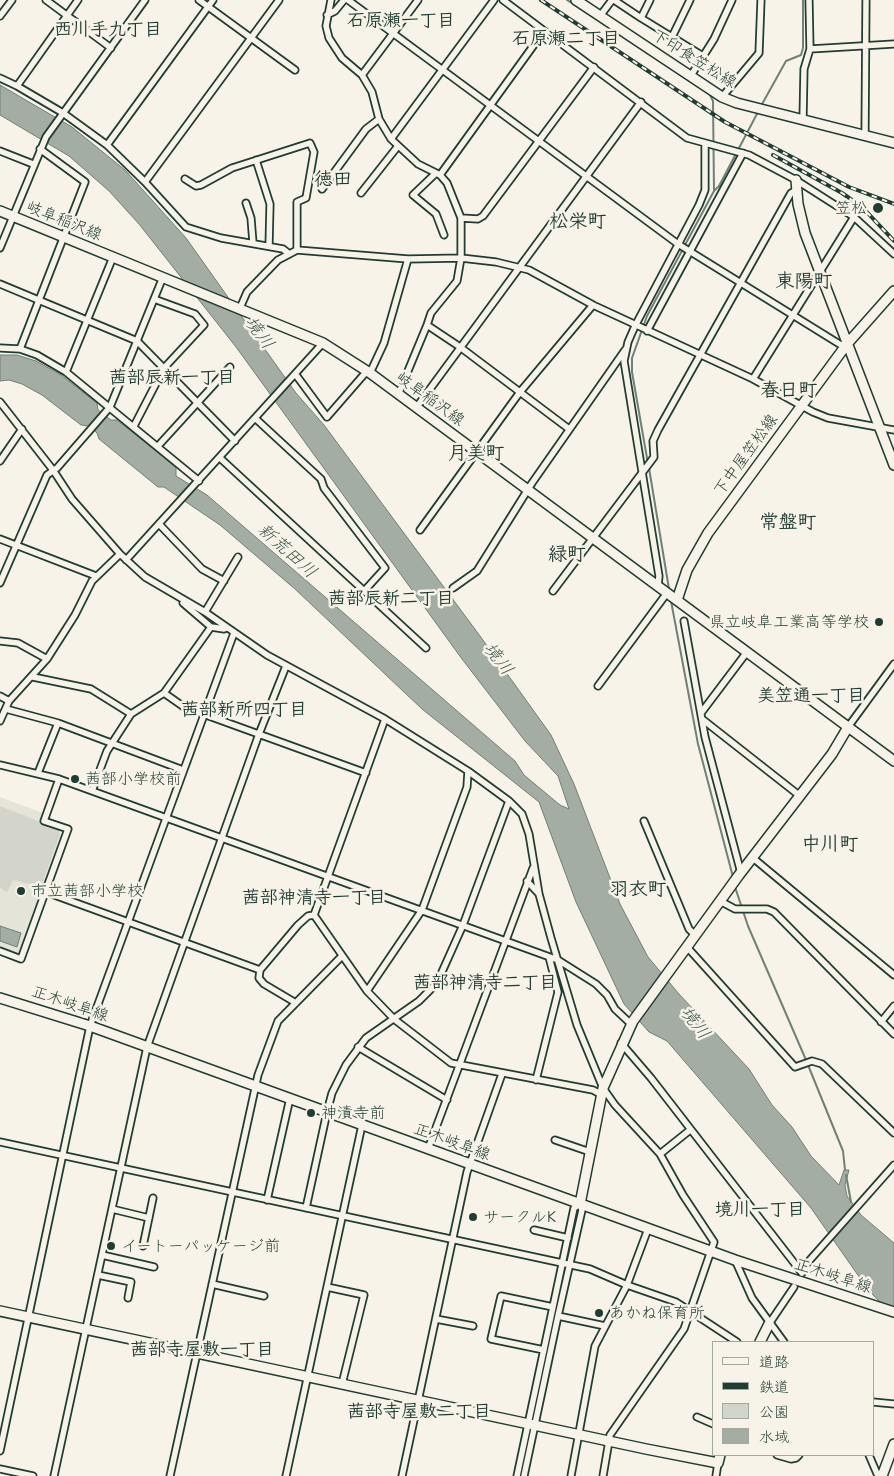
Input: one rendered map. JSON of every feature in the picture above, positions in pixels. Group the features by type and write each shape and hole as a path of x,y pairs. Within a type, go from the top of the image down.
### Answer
{"main road":[{"name":"下印食笠松線","path":"576,0 722,97 760,109 894,143"},
{"path":"796,180 796,190 805,233 894,464"},
{"name":"岐阜稲沢線","path":"0,211 323,343 368,372 894,761"},
{"name":"下中屋笠松線","path":"671,596 708,533 847,344 894,291"},
{"path":"580,1204 603,1091 621,1043 632,1023 728,890 800,796 848,727"},
{"name":"正木岐阜線","path":"0,998 90,1026 735,1260 894,1312"},
{"path":"0,1311 609,1441 719,1459"},
{"path":"760,1341 769,1324"},
{"path":"880,1476 894,1444"}],"street":[{"path":"0,16 12,0"},
{"path":"46,0 111,48"},
{"path":"17,86 78,0"},
{"path":"0,248 41,148 62,113 145,0"},
{"path":"199,0 295,70"},
{"path":"107,145 213,0"},
{"path":"145,182 279,0"},
{"path":"330,0 326,26 329,38 342,58 362,76 372,92 379,119 391,139 418,164 438,174 447,183 461,218 460,258 457,281 431,313 398,395"},
{"path":"327,15 336,11 344,0"},
{"path":"348,0 490,107 679,244 792,315 841,344 847,344"},
{"path":"362,76 418,0"},
{"path":"391,139 494,0"},
{"path":"503,0 594,66 687,138 743,153 796,180 854,217 894,254"},
{"path":"600,16 613,0 703,56"},
{"path":"641,18 650,0"},
{"path":"672,37 690,0"},
{"path":"690,77 714,38 732,0"},
{"path":"722,97 759,53 762,0"},
{"path":"803,120 804,69 810,49 809,0"},
{"path":"865,136 866,0"},
{"path":"444,235 436,214 413,195 438,174 490,107 544,31"},
{"path":"810,49 894,44"},
{"path":"461,218 478,219 483,216 594,66"},
{"path":"0,78 62,113 107,145 145,182 186,227 221,238 283,249 288,253"},
{"path":"416,408 641,102"},
{"path":"322,190 366,129 379,119"},
{"path":"185,179 196,186 201,185 232,168 308,143 314,147 306,198 297,202 297,250"},
{"path":"641,329 705,190 705,143"},
{"path":"362,193 398,146"},
{"path":"20,350 37,300 85,182 41,148"},
{"path":"0,151 33,164"},
{"path":"453,588 477,571 569,429 641,329 689,250 743,153"},
{"path":"256,160 270,204 269,246"},
{"path":"553,591 651,458 654,457 653,441 658,430 791,193 796,190"},
{"path":"246,203 251,218 253,243"},
{"path":"753,379 854,217"},
{"path":"239,308 246,292 288,253 297,250 408,259 460,258 520,267 641,329 753,379 828,418 881,430 894,430"},
{"path":"66,372 113,257"},
{"path":"295,376 327,417 368,372 384,343 408,259"},
{"path":"0,583 47,475 89,432 110,407 163,277"},
{"path":"0,284 137,341 236,441"},
{"path":"134,426 164,368 204,325 195,314 154,299"},
{"path":"420,530 520,392 593,305"},
{"path":"427,325 460,347 569,429"},
{"path":"126,560 269,405 323,343"},
{"path":"0,348 20,350 37,355 66,372 158,446 197,482"},
{"path":"626,350 624,371 659,576 658,586"},
{"path":"158,446 230,367"},
{"path":"0,402 53,470 72,499 120,554 149,581 205,612 226,628 286,666 385,719 468,771 509,801 522,814 526,825 539,894 558,960 578,1025 603,1091 660,1154 714,1242 684,1329 670,1352 610,1435 604,1476"},
{"path":"256,419 321,479 324,488 385,568 364,590"},
{"path":"0,461 3,451 22,429"},
{"path":"220,458 426,648"},
{"path":"159,524 202,569 224,581"},
{"path":"0,539 96,576"},
{"path":"0,721 9,701 19,688 33,677 46,659 75,614 96,576 120,554"},
{"path":"205,612 238,557"},
{"path":"598,686 671,596"},
{"path":"180,598 211,627 226,628"},
{"path":"684,621 701,716 740,874"},
{"path":"92,791 110,745 131,714 164,692 211,627"},
{"path":"0,1451 90,1026 234,633"},
{"path":"0,641 18,643 46,659"},
{"path":"701,716 747,652"},
{"path":"848,727 894,664"},
{"path":"54,1476 147,1047 259,734 286,666"},
{"path":"33,677 91,689 131,714"},
{"path":"164,692 184,707 366,773"},
{"path":"0,696 9,701"},
{"path":"6,709 58,723 110,745 183,770"},
{"path":"701,716 800,796"},
{"path":"314,916 385,719"},
{"path":"38,773 58,723"},
{"path":"0,765 59,779 558,960 596,984 607,995 615,1009 632,1023"},
{"path":"367,991 422,910 467,787 468,771"},
{"path":"0,951 21,959 68,829 44,821 59,779"},
{"path":"306,1208 327,1112 336,1086 358,1047 366,1038 419,1001 437,983 463,925 509,801"},
{"path":"644,821 689,929 695,935"},
{"path":"753,858 894,976"},
{"path":"428,1149 471,1038 504,941 533,868"},
{"path":"527,881 539,894"},
{"path":"46,892 260,970"},
{"path":"720,901 735,909 767,908 774,912 894,1034"},
{"path":"296,1003 264,984 259,978 260,970 298,925 308,916 314,916"},
{"path":"314,916 341,957 367,991 394,1019 451,1063 502,1074 603,1091"},
{"path":"686,947 796,1067 812,1061 822,1064 894,1133"},
{"path":"170,1476 254,1086 278,1022 341,957"},
{"path":"536,1080 558,992 550,957"},
{"path":"881,1022 894,1006"},
{"path":"621,1043 651,1078 801,1271 894,1165"},
{"path":"358,1047 447,1100"},
{"path":"402,1476 469,1164 502,1074"},
{"path":"267,1200 290,1098"},
{"path":"286,1476 362,1125"},
{"path":"660,1154 690,1130"},
{"path":"555,1140 590,1152"},
{"path":"0,1142 590,1269 627,1286 676,1302 735,1341"},
{"path":"143,1246 153,1198"},
{"path":"517,1476 531,1424 558,1316 582,1210 580,1204 574,1208 544,1350 531,1424 524,1476"},
{"path":"112,1210 149,1218"},
{"path":"571,1476 595,1346 627,1286 648,1229"},
{"path":"534,1230 568,1238"},
{"path":"102,1255 154,1267"},
{"path":"735,1260 736,1268 752,1298 783,1341"},
{"path":"98,1275 131,1282 128,1298"},
{"path":"212,1284 264,1296"},
{"path":"327,1287 364,1295 342,1384"},
{"path":"769,1324 794,1287"},
{"path":"544,1350 491,1339 500,1296 553,1307"},
{"path":"558,1316 605,1326"},
{"path":"436,1319 472,1326"},
{"path":"874,1402 894,1404"},
{"path":"696,1417 712,1424"},
{"path":"780,1456 791,1459 798,1456"},
{"path":"870,1456 880,1476"},
{"path":"716,1476 719,1459"},
{"path":"0,1469 32,1476"}],"shaded area":[{"name":"市立茜部小学校","path":"0,797 43,813 40,821 57,828 61,834 20,952 17,953 0,947"}],"green space":[{"path":"0,806 58,829 60,834 42,884 37,886 13,880 7,892 0,888"}],"water":[{"name":"境川","path":"0,85 72,127 125,170 186,238 296,393 324,425 480,636 551,735 574,784 620,904 648,957 679,994 749,1069 772,1105 792,1127 811,1156 839,1185 844,1170 849,1170 845,1185 847,1196 861,1215 894,1243 894,1316 869,1291 811,1208 667,1041 649,1032 624,1004 576,902 539,802 422,709 295,589 220,525 164,487 158,487 99,439 97,433 89,426 81,425 42,395 22,384 9,380 0,381 0,355 17,355 36,361 61,375 97,403 98,410 111,420 117,420 176,467 176,476 207,495 515,761 524,775 560,805 569,809 558,776 525,741 462,659 236,347 139,224 109,191 69,156 0,115"},
{"path":"0,926 21,933 17,947 0,941"}],"waterway":[{"path":"567,0 699,87"},
{"path":"761,106 786,61 801,55 803,48 803,0"},
{"path":"648,464 632,372 632,358 647,316 714,191 713,101 709,93"},
{"path":"714,191 719,186 758,112"},
{"path":"649,468 669,589"},
{"path":"671,601 698,744 733,877"},
{"path":"735,887 748,926 806,1060"},
{"path":"808,1065 843,1151 845,1170"},
{"path":"846,1175 851,1202"}],"railway":[{"path":"541,0 725,122 849,187 894,204"},
{"path":"773,155 842,193 863,208 894,241"}],"place":[{"name":"笠松","path":"878,208"},
{"name":"県立岐阜工業高等学校","path":"879,622"},
{"name":"茜部小学校前","path":"75,779"},
{"name":"市立茜部小学校","path":"21,891"},
{"name":"神漬寺前","path":"311,1113"},
{"name":"サークルK","path":"473,1217"},
{"name":"イートーパッケージ前","path":"111,1246"},
{"name":"あかね保育所","path":"599,1313"}],"district":[{"name":"石原瀬一丁目","path":"401,21"},
{"name":"西川手九丁目","path":"108,30"},
{"name":"石原瀬二丁目","path":"566,39"},
{"name":"徳田","path":"333,180"},
{"name":"松栄町","path":"578,222"},
{"name":"東陽町","path":"804,282"},
{"name":"茜部辰新一丁目","path":"172,378"},
{"name":"春日町","path":"789,391"},
{"name":"月美町","path":"476,454"},
{"name":"常盤町","path":"788,523"},
{"name":"緑町","path":"567,555"},
{"name":"茜部辰新二丁目","path":"391,599"},
{"name":"美笠通一丁目","path":"811,696"},
{"name":"茜部新所四丁目","path":"244,710"},
{"name":"中川町","path":"830,845"},
{"name":"羽衣町","path":"638,890"},
{"name":"茜部神清寺一丁目","path":"314,898"},
{"name":"茜部神清寺二丁目","path":"485,983"},
{"name":"境川一丁目","path":"760,1210"},
{"name":"茜部寺屋敷一丁目","path":"202,1350"},
{"name":"茜部寺屋敷二丁目","path":"419,1412"}],"water label":[{"name":"新荒田川","path":"287,551"}]}
